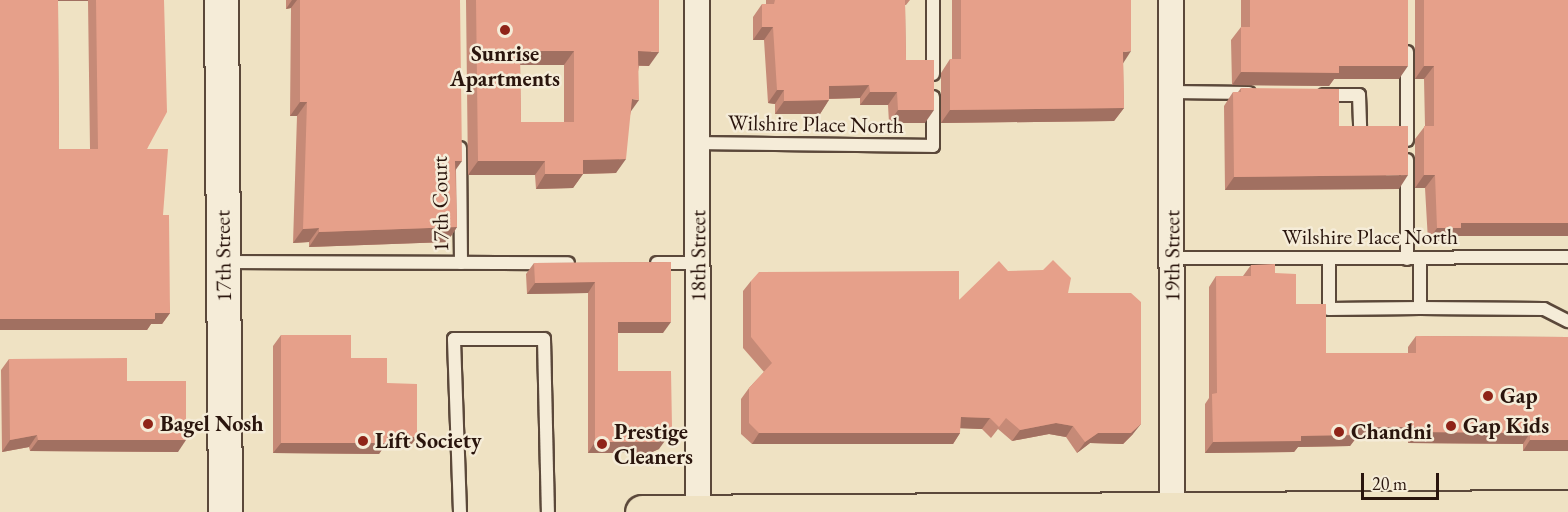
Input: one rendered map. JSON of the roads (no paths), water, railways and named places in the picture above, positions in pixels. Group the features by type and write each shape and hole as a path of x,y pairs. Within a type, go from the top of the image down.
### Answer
{"main road":[{"path":"642,512 1461,510 1568,507"}],"street":[{"name":"17th Street","path":"221,0 225,512"},
{"name":"18th Street","path":"697,0 698,511"},
{"name":"19th Street","path":"1171,0 1172,510"}],"lane":[{"name":"Wilshire Place North","path":"699,143 933,146 933,0"},
{"path":"1407,35 1407,259"},
{"path":"1172,92 1257,93"},
{"path":"1314,94 1359,95 1360,127"},
{"name":"17th Court","path":"460,132 461,263"},
{"name":"Wilshire Place North","path":"1171,258 1568,257"},
{"path":"1329,258 1329,309 1544,309 1568,321"},
{"path":"1420,259 1420,308"},
{"path":"223,262 588,263"},
{"path":"645,263 698,263"},
{"path":"460,512 454,339 544,339 548,512"}],"place":[{"name":"Sunrise Apartments","path":"505,30"},
{"name":"Gap","path":"1488,396"},
{"name":"Bagel Nosh","path":"148,424"},
{"name":"Gap Kids","path":"1451,426"},
{"name":"Chandni","path":"1339,432"},
{"name":"Lift Society","path":"363,441"},
{"name":"Prestige Cleaners","path":"602,444"}]}
